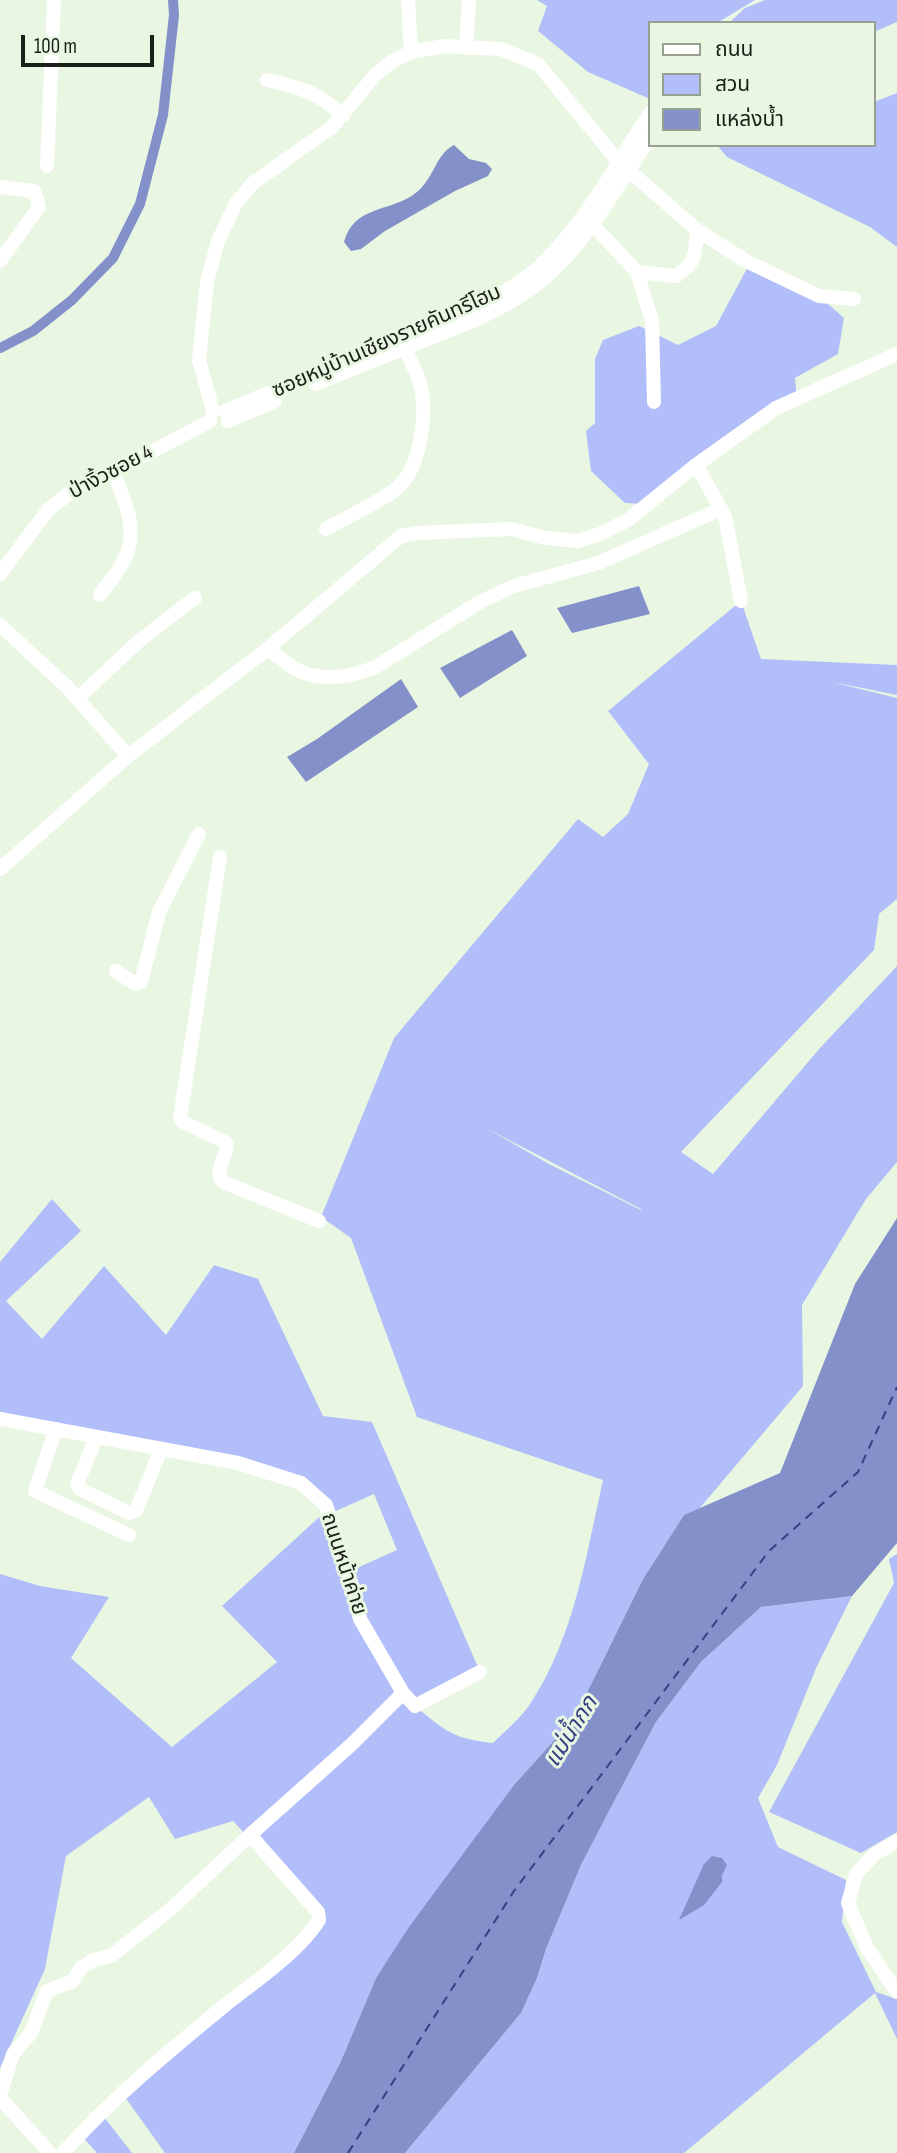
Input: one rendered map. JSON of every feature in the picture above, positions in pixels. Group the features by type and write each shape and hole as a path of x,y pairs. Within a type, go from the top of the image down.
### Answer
{"street":[{"path":"47,166 54,0"},
{"path":"408,0 411,52"},
{"path":"466,48 469,0"},
{"path":"648,140 623,166 592,224 567,255 541,281 513,301 482,317 405,348 219,416 199,360 207,282 218,241 236,203 253,183 332,127 376,74 391,62 411,52 445,46 501,50 538,64 623,166 697,230 746,261 819,296 854,299"},
{"path":"267,80 302,87 328,102 343,116"},
{"name":"ซอยหมู่บ้านเชียงรายคันทรีโฮม","path":"219,416 483,304 533,272 558,246 623,166 648,117"},
{"path":"0,187 34,191 39,202 39,207 0,261"},
{"path":"592,224 637,272 652,321 654,402"},
{"path":"637,272 676,276 683,272 694,259 697,230"},
{"path":"326,529 397,489 414,465 422,416 421,385 405,348"},
{"path":"0,869 128,756 266,650 401,536 511,529 546,538 578,541 600,534 628,520 696,465 776,408 897,355"},
{"name":"ป่างิ้วซอย 4","path":"0,574 48,510 73,491 219,416"},
{"path":"696,465 721,509 733,550 741,601"},
{"path":"100,595 126,557 131,535 128,510 113,472"},
{"path":"266,650 306,673 335,677 363,672 374,668 480,602 514,586 598,563 721,509"},
{"path":"78,698 140,640 195,598"},
{"path":"0,625 78,698 128,756"},
{"path":"116,971 135,984 141,982 159,912 199,834"},
{"path":"220,857 180,1118 227,1145 219,1172 223,1182 319,1221"},
{"name":"ถนนหน้าค่าย","path":"0,1419 238,1463 301,1483 326,1506 360,1619 403,1693"},
{"path":"56,1429 35,1491 40,1496 129,1535"},
{"path":"96,1438 77,1484 80,1489 129,1513 136,1511 161,1449"},
{"path":"50,2153 0,2097 13,2053 31,2033 47,1991 73,1981 79,1969 93,1959 111,1956 173,1907 352,1744 403,1693 415,1706 480,1672"},
{"path":"63,2153 89,2123 140,2077 278,1963 319,1920 318,1912 250,1835"},
{"path":"896,1989 867,1948 848,1903 856,1874 875,1854 897,1841"}],"green space":[{"path":"537,0 755,0 720,21 648,21 648,98 588,72 538,31 547,6"},
{"path":"765,0 897,0 897,22 876,31 876,21 731,21 745,8"},
{"path":"897,93 897,247 870,227 727,157 719,147 876,147 876,101"},
{"path":"750,263 819,296 844,318 838,354 795,378 797,399 647,504 625,503 591,471 586,431 595,423 595,359 603,340 639,326 678,345 716,326"},
{"path":"741,601 761,659 897,665 897,695 832,682 897,698 897,899 879,914 874,950 681,1152 713,1174 820,1048 897,966 897,1162 866,1199 802,1305 803,1386 699,1509 684,1515 643,1579 575,1717 514,1785 376,1978 341,2061 294,2153 165,2153 122,2093 319,1920 318,1912 233,1821 175,1839 149,1797 66,1856 45,1969 0,2068 0,1574 40,1586 109,1597 71,1658 172,1747 277,1662 222,1606 327,1510 301,1483 0,1419 0,1262 52,1199 81,1231 6,1301 42,1339 104,1266 166,1335 214,1265 258,1279 323,1416 372,1422 480,1672 415,1706 434,1722 459,1736 493,1743 526,1709 558,1652 577,1596 603,1480 417,1417 351,1238 321,1217 394,1038 578,819 603,837 628,814 649,764 608,711","holes":["486,1128 641,1209 641,1210 549,1164","374,1494 397,1550 348,1572 329,1514"]},
{"path":"897,1554 897,1832 861,1853 769,1812 894,1583 889,1559"},
{"path":"852,1596 817,1666 777,1765 758,1798 778,1847 846,1880 842,1922 876,1992 897,1999 897,2039 875,1993 684,2153 405,2153 521,2013 581,1865 656,1722 701,1662 761,1607"},
{"path":"101,2113 132,2153 97,2153 80,2134"}],"water":[{"path":"454,145 469,159 486,163 492,169 488,176 455,191 385,231 361,249 351,251 344,242 355,222 373,211 413,195 426,183 443,155"},
{"path":"639,586 650,614 572,633 557,608"},
{"path":"512,630 527,656 460,698 440,668"},
{"path":"401,679 418,707 306,782 287,757"},
{"name":"แม่น้ำกก","path":"897,1218 897,1543 852,1596 761,1607 701,1662 656,1722 581,1865 521,2013 405,2153 294,2153 341,2061 376,1978 409,1927 514,1785 575,1717 643,1579 684,1515 780,1473 855,1284"},
{"path":"712,1856 722,1858 727,1865 722,1882 704,1905 679,1920 704,1864"}],"waterway":[{"path":"0,348 33,331 72,300 113,258 140,204 163,115 174,15 173,0"}],"ferry route":[{"path":"348,2153 514,1891 769,1551 858,1472 897,1387"}]}
